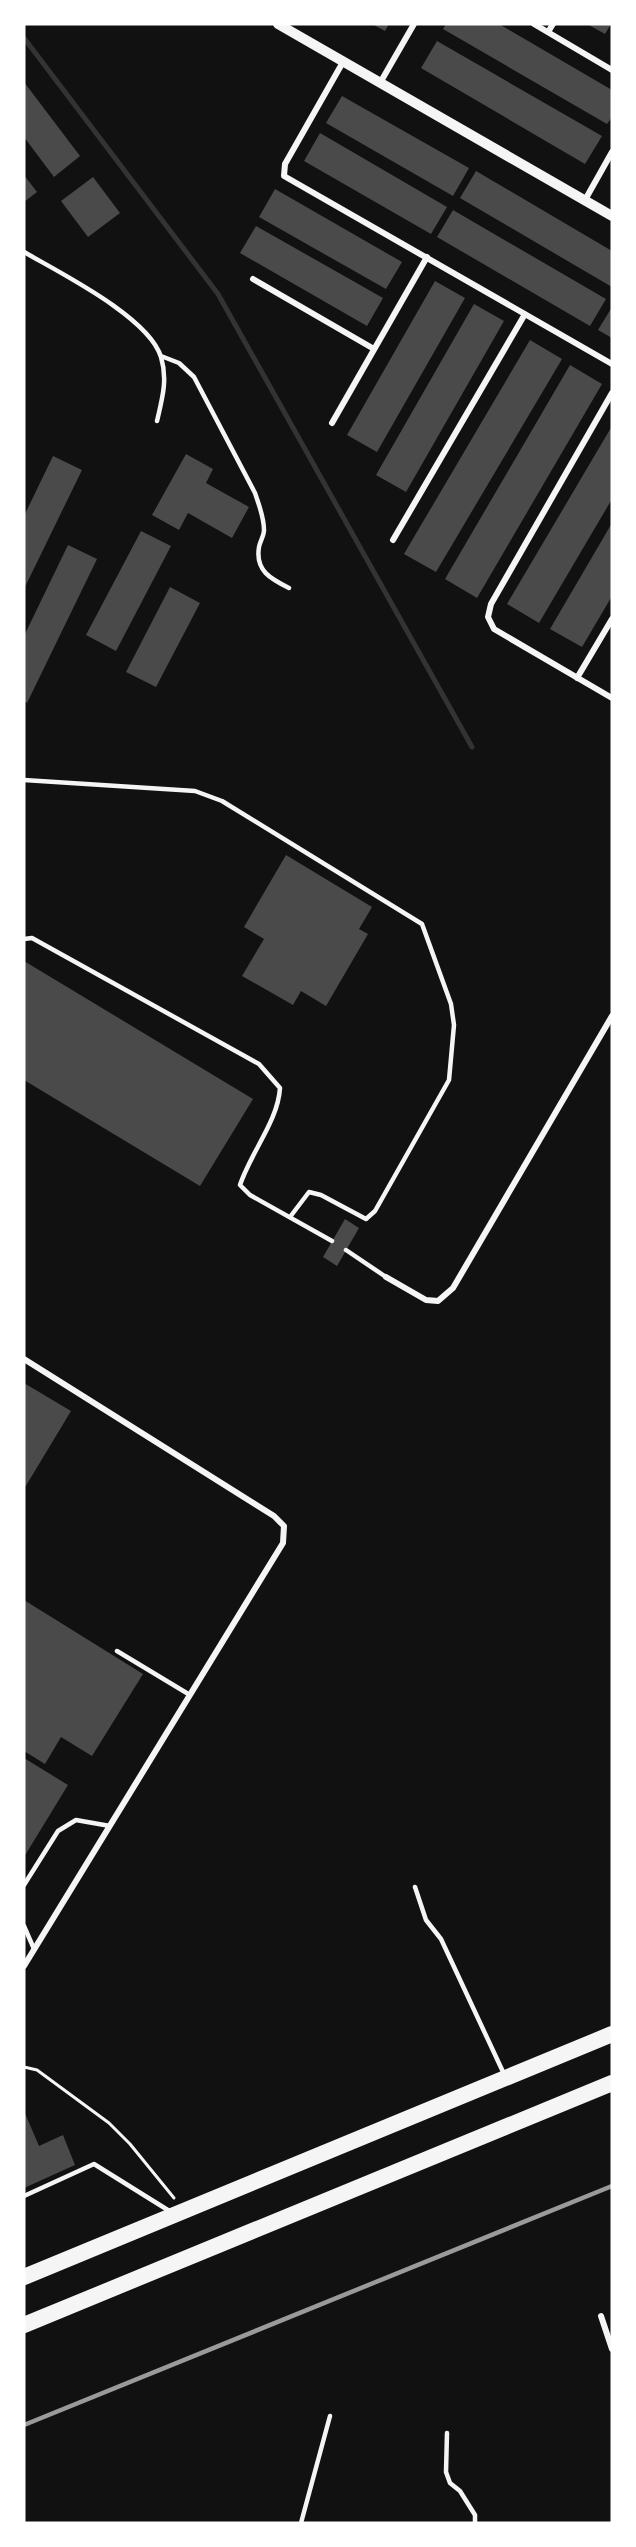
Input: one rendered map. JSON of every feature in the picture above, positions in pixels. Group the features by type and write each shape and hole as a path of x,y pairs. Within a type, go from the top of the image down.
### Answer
{"highway":[{"path":"24,2277 612,2034"},
{"path":"24,2325 612,2083"}],"street":[{"path":"278,24 612,216"},
{"path":"380,83 414,24"},
{"path":"534,24 612,70"},
{"path":"548,32 553,24"},
{"path":"343,62 285,164 285,176 612,364"},
{"path":"585,201 612,152"},
{"path":"332,423 427,257"},
{"path":"253,279 374,349"},
{"path":"393,540 525,314"},
{"path":"612,393 490,604 488,617 494,629 612,698"},
{"path":"577,678 612,619"},
{"path":"386,1277 426,1300 438,1301 453,1288 612,1016"},
{"path":"24,1359 274,1516 284,1526 284,1544 24,1966"},
{"path":"601,2316 612,2349"}],"lane":[{"path":"24,252 100,296 150,338 161,356 166,386 157,421"},
{"path":"161,356 179,363 194,377 258,503 264,531 259,548 259,566 269,578 289,588"},
{"path":"24,780 195,791 222,801 422,924 451,1004 454,1025 449,1080 375,1211 366,1219 321,1195 309,1192 290,1217"},
{"path":"24,939 32,938 259,1064 280,1088 279,1102 245,1169 240,1185 250,1195 332,1242"},
{"path":"346,1250 386,1277"},
{"path":"117,1651 190,1695"},
{"path":"24,1885 58,1831 76,1820 110,1826"},
{"path":"415,1887 426,1920 441,1939 506,2078"},
{"path":"24,1926 34,1950"},
{"path":"24,2196 93,2164 180,2212"},
{"path":"301,2523 330,2416"},
{"path":"447,2433 446,2472 450,2483 460,2491 475,2515 475,2523"}],"path":[{"path":"24,2067 38,2070 109,2123 130,2144 180,2212"}],"building":[{"path":"372,24 389,24 385,31"},
{"path":"446,24 499,24 612,90 612,117 607,124 443,29"},
{"path":"587,24 611,24 605,34"},
{"path":"437,41 602,136 585,164 421,68"},
{"path":"24,82 80,156 54,177 24,137"},
{"path":"342,96 469,168 453,196 326,123"},
{"path":"320,133 447,207 431,234 304,161"},
{"path":"476,171 612,251 612,287 460,198"},
{"path":"24,175 37,192 24,202"},
{"path":"93,177 120,213 88,237 61,201"},
{"path":"275,189 402,262 386,289 259,217"},
{"path":"453,210 606,299 590,326 437,237"},
{"path":"256,226 383,298 367,326 240,253"},
{"path":"435,281 465,298 377,452 347,435"},
{"path":"474,304 504,321 406,492 376,475"},
{"path":"612,307 612,338 598,330"},
{"path":"530,340 562,359 436,572 404,554"},
{"path":"570,365 602,384 477,598 445,579"},
{"path":"612,426 612,499 539,623 507,604"},
{"path":"186,454 213,469 206,483 249,507 232,538 188,513 179,530 152,515"},
{"path":"53,456 82,470 24,589 24,516"},
{"path":"612,523 612,596 582,647 550,629"},
{"path":"141,531 171,546 116,651 86,635"},
{"path":"68,545 97,559 27,703 24,701 24,636"},
{"path":"170,587 200,603 156,687 126,672"},
{"path":"286,855 372,907 359,929 368,934 326,1006 301,991 293,1005 242,976 264,939 244,927"},
{"path":"24,961 253,1099 200,1186 24,1080"},
{"path":"345,1219 359,1228 337,1266 323,1257"},
{"path":"24,1383 71,1411 24,1489"},
{"path":"24,1600 143,1674 92,1756 61,1737 45,1764 24,1751"},
{"path":"24,1758 68,1785 24,1857"},
{"path":"24,2111 39,2146 63,2135 75,2165 24,2188"}],"waterway":[{"path":"24,38 218,294 472,747"}],"railway":[{"path":"24,2425 612,2186"}]}
